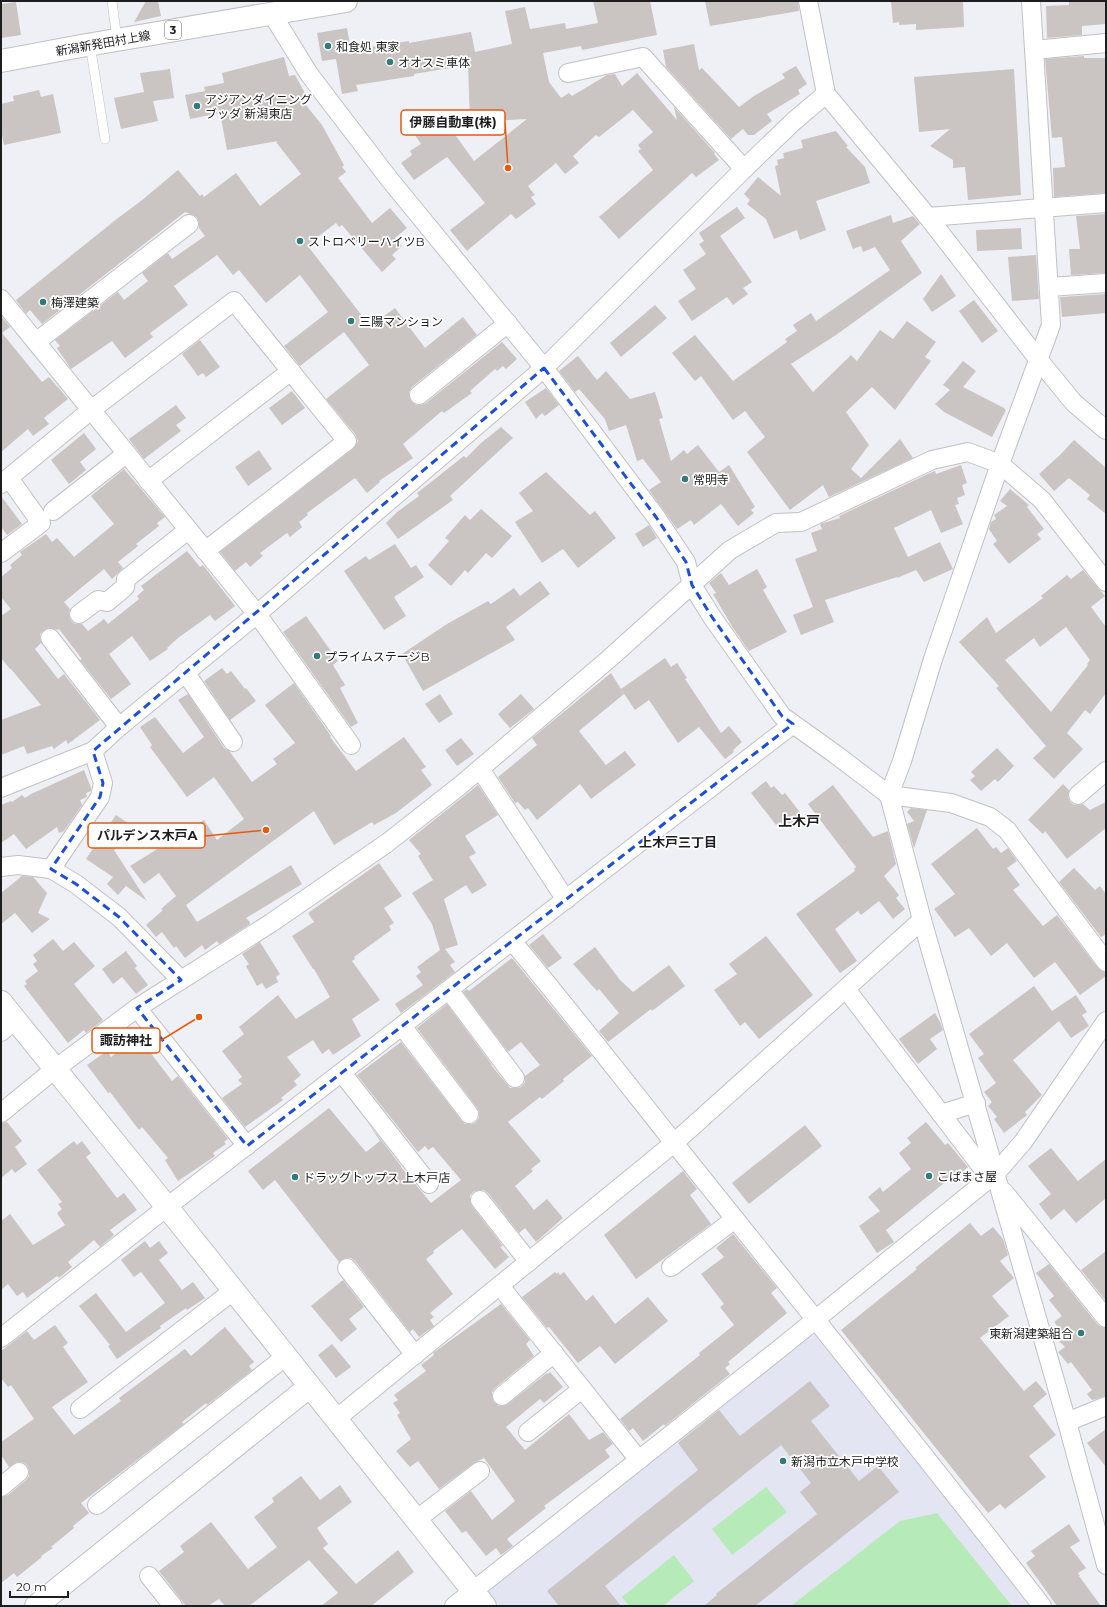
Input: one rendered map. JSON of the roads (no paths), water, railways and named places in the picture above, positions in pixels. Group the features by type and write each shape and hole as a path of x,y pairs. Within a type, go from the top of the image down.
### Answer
{"street":[{"name":"新潟新発田村上線","path":"1,61 90,44 346,1"},
{"path":"808,1 826,94 928,217 1074,403 1106,430"},
{"path":"1031,1 1051,325 1000,464 933,659 902,761 888,795 922,920 976,1103 995,1179 1104,1542 1106,1565"},
{"path":"272,14 310,74 334,107 390,180 544,368 656,517 686,562 692,585 712,617 782,716 835,754 888,795 951,803 990,817 1008,830 1106,962"},
{"path":"1034,50 1106,43"},
{"path":"568,73 643,58 744,169"},
{"path":"1,788 93,751 119,727 257,614 544,368 744,169 794,121 826,94"},
{"path":"928,217 1106,203"},
{"path":"36,342 189,224"},
{"path":"1049,287 1106,283"},
{"path":"1,299 257,614 351,745"},
{"path":"1,552 41,523 5,481 91,410 234,301 347,441 205,550"},
{"path":"419,395 508,324"},
{"path":"148,481 291,371"},
{"path":"1,1113 55,1069 136,1008 272,923 387,843 480,769 610,658 730,550 776,523 801,522 932,460 968,452 1000,464 1042,500 1106,582"},
{"path":"53,511 126,454"},
{"path":"79,614 98,600 107,602 125,588 126,579 188,530"},
{"path":"50,638 119,727"},
{"path":"185,672 233,742"},
{"path":"1,1338 167,1207 793,724"},
{"path":"51,869 100,797 103,783 93,751"},
{"path":"480,769 566,900"},
{"path":"1078,795 1106,772"},
{"path":"1,867 18,865 51,869 76,884 119,917 181,980"},
{"path":"336,1419 674,1143 922,920"},
{"path":"512,941 577,1019 1042,1606"},
{"path":"846,989 941,1114 1106,1318"},
{"path":"449,990 515,1078"},
{"path":"1,1002 8,1026 55,1069 167,1207 479,1599"},
{"path":"136,1008 247,1146"},
{"path":"454,1606 479,1599 638,1460 995,1179 1106,1021"},
{"path":"402,1026 469,1114"},
{"path":"342,1073 429,1184"},
{"path":"941,1114 976,1103"},
{"path":"480,1200 529,1262"},
{"path":"671,1268 735,1219"},
{"path":"347,1268 415,1355"},
{"path":"500,1286 638,1460"},
{"path":"80,1409 233,1291"},
{"path":"502,1396 554,1353"},
{"path":"97,1505 285,1357"},
{"path":"36,1606 310,1387"},
{"path":"528,1432 582,1389"},
{"path":"1067,1422 1106,1406"},
{"path":"416,1520 480,1471"},
{"path":"1,1487 19,1472"},
{"path":"149,1576 173,1606"}],"lane":[{"path":"112,1 117,40"},
{"path":"90,44 106,139"}],"place":[{"name":"和食処 東家","path":"328,46"},
{"name":"オオスミ車体","path":"390,62"},
{"name":"アジアンダイニング ブッダ 新潟東店","path":"197,106"},
{"name":"伊藤自動車(株)","path":"508,168"},
{"name":"ストロベリーハイツB","path":"300,241"},
{"name":"梅澤建築","path":"43,302"},
{"name":"三陽マンション","path":"351,321"},
{"name":"常明寺","path":"685,479"},
{"name":"プライムステージB","path":"317,656"},
{"name":"パルデンス木戸A","path":"266,830"},
{"name":"諏訪神社","path":"199,1017"},
{"name":"こばまさ屋","path":"929,1176"},
{"name":"ドラッグトップス 上木戸店","path":"295,1177"},
{"name":"東新潟建築組合","path":"1081,1333"},
{"name":"新潟市立木戸中学校","path":"783,1461"}],"district":[{"name":"上木戸","path":"799,821"},
{"name":"上木戸三丁目","path":"678,842"}]}
